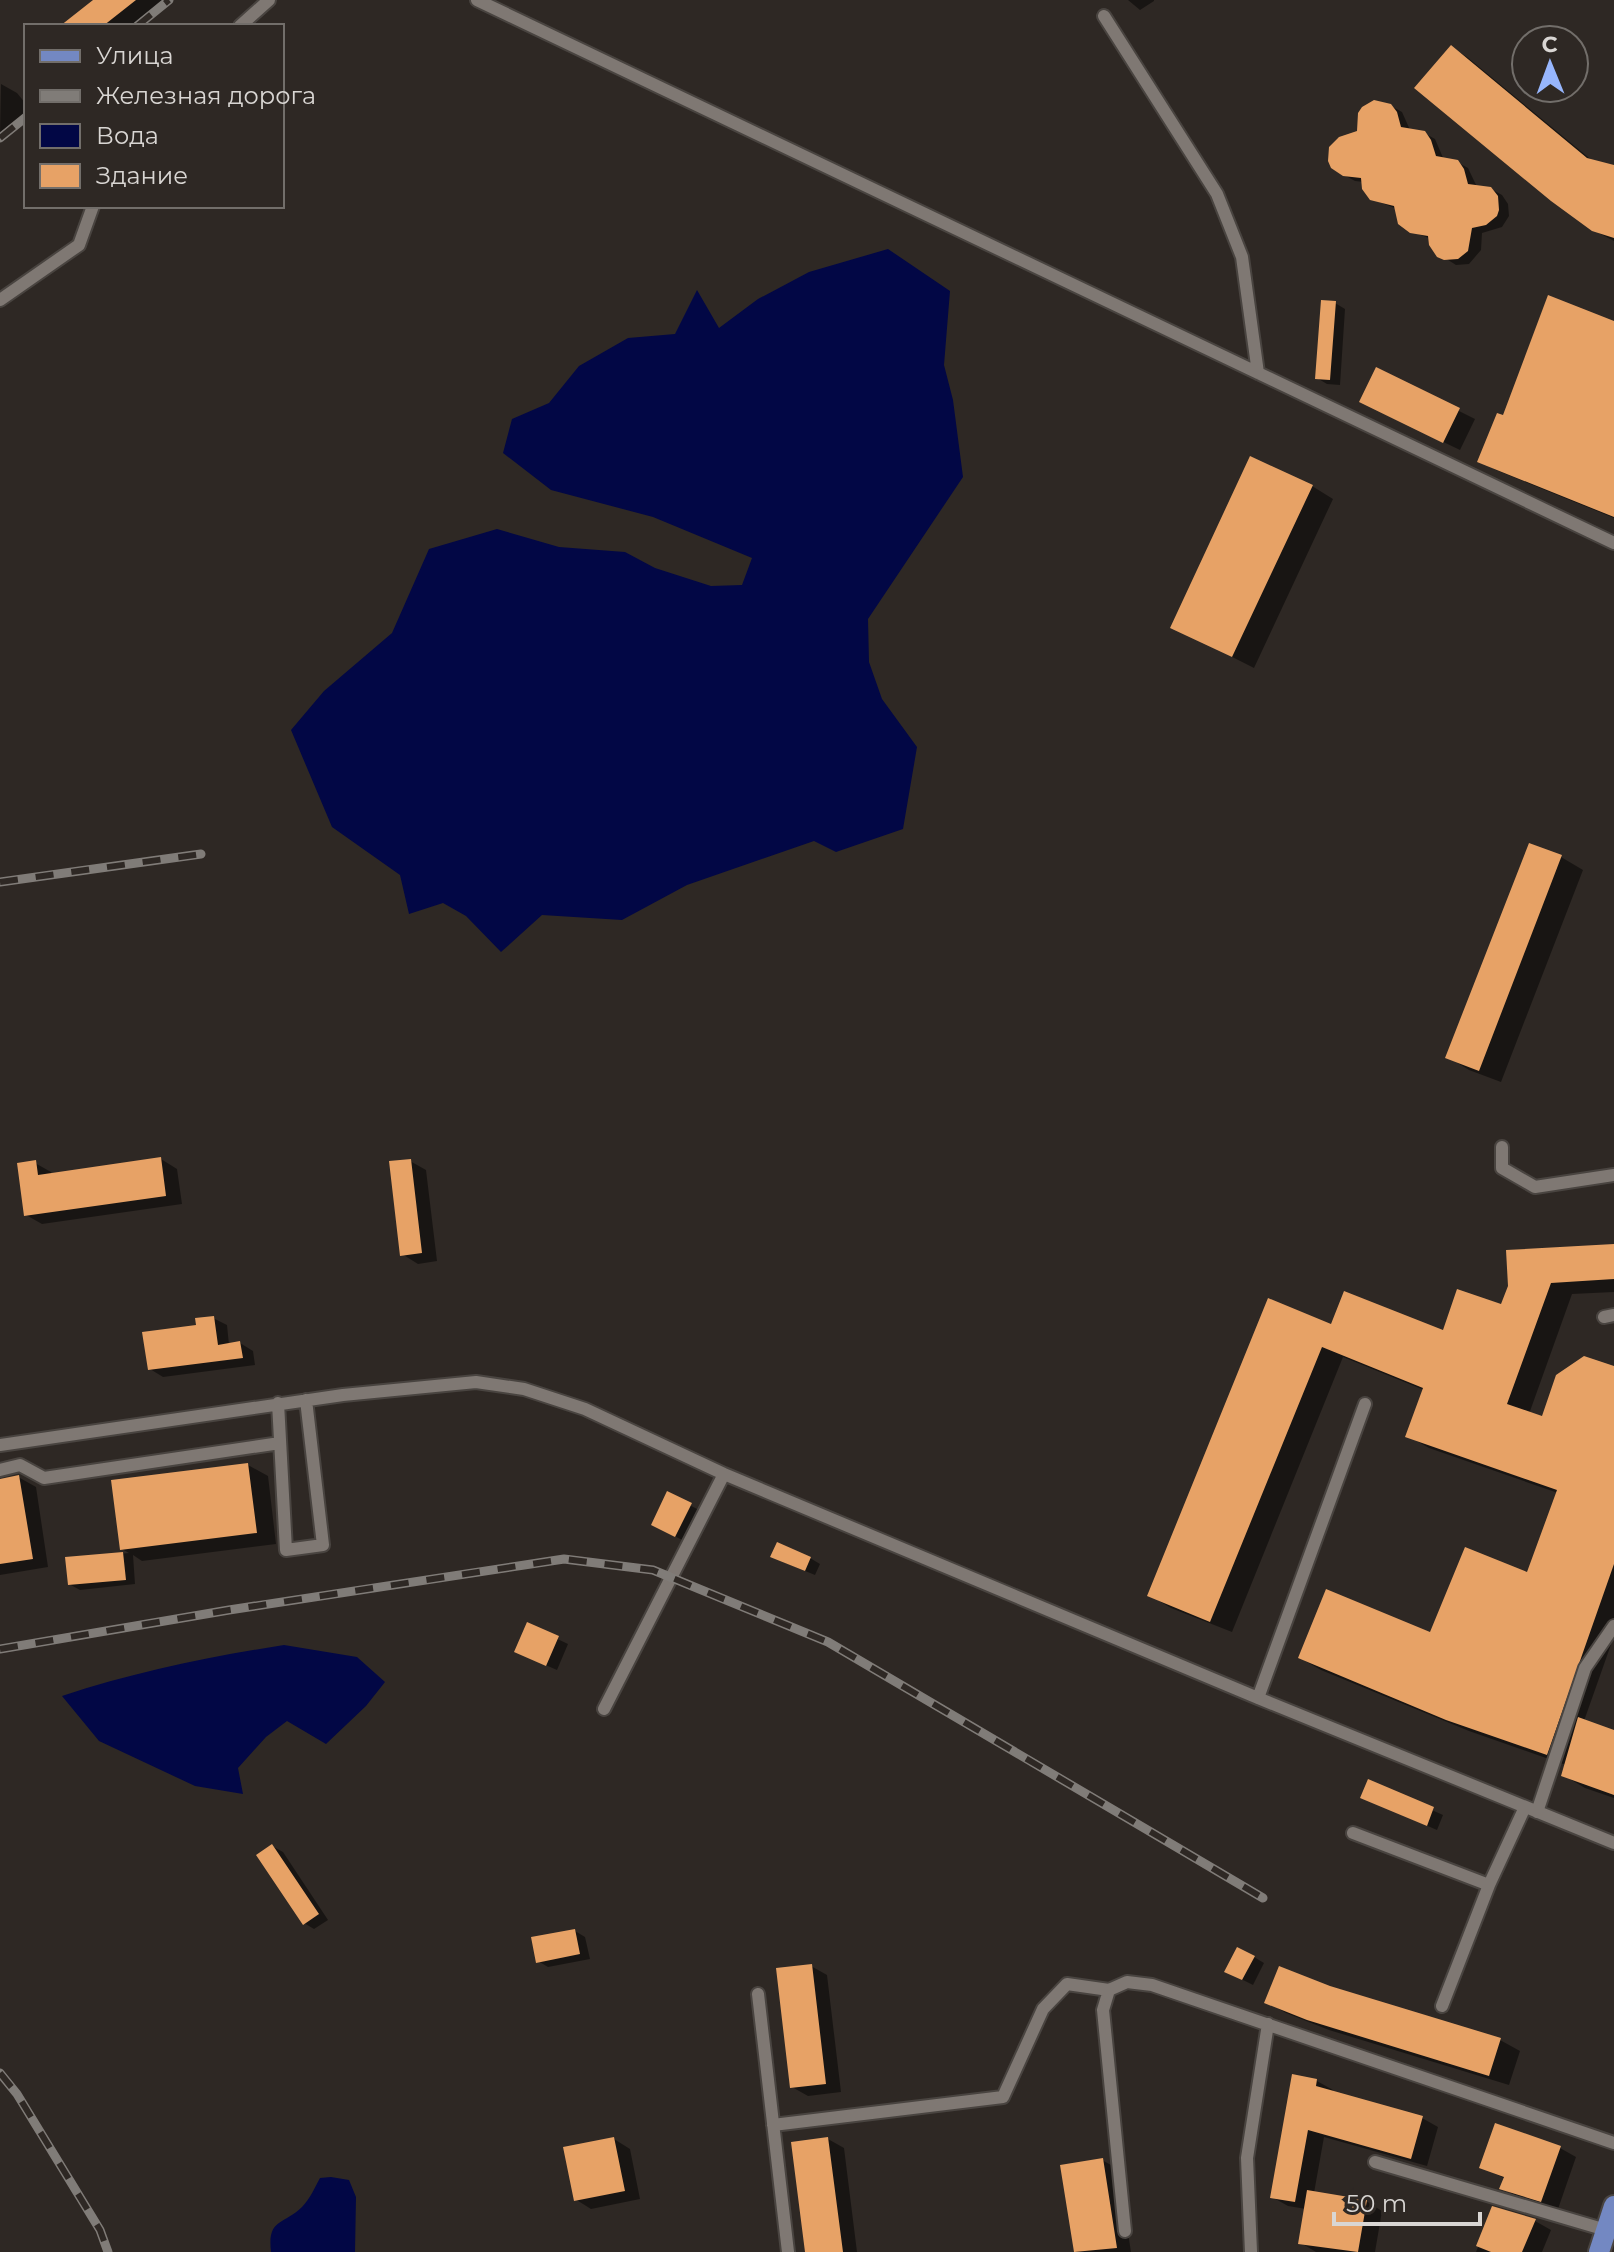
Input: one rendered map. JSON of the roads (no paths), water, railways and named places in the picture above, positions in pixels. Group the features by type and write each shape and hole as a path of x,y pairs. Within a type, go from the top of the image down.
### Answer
{"main road":[{"path":"1599,2252 1614,2206"}],"lane":[{"path":"242,24 269,0"},
{"path":"477,0 1614,543"},
{"path":"1104,16 1217,194 1242,257 1258,373"},
{"path":"0,300 79,245 92,208"},
{"path":"1502,1147 1502,1168 1535,1187 1614,1175"},
{"path":"0,1445 306,1400 476,1382 524,1389 585,1409 724,1474 1258,1698 1614,1843"},
{"path":"278,1403 286,1550 323,1545 306,1400"},
{"path":"1258,1698 1365,1404"},
{"path":"0,1470 20,1465 44,1478 280,1443"},
{"path":"604,1709 724,1474"},
{"path":"1442,2006 1489,1885 1531,1809 1585,1668 1614,1626"},
{"path":"1353,1833 1489,1885"},
{"path":"773,2125 1003,2097 1043,2009 1067,1984 1109,1990 1127,1982 1152,1985 1614,2143"},
{"path":"1109,1990 1103,2010 1125,2231"},
{"path":"758,1994 788,2252"},
{"path":"1251,2252 1247,2158 1268,2024"},
{"path":"1375,2162 1606,2230"}],"water":[{"path":"888,249 950,291 944,365 953,400 963,477 868,619 869,662 882,699 917,747 903,829 836,852 814,841 687,885 622,920 542,915 501,952 466,916 443,903 409,914 400,875 332,827 291,730 324,691 392,633 429,549 497,529 559,547 625,552 655,568 711,586 742,585 752,558 653,517 551,490 503,453 512,419 549,403 579,366 628,338 675,334 697,290 719,328 758,299 809,272"},
{"path":"284,1645 357,1657 385,1682 366,1706 326,1744 287,1721 266,1737 238,1768 243,1794 195,1786 99,1741 62,1696 172,1666"},
{"path":"320,2178 349,2180 356,2197 355,2252 271,2252 274,2228 302,2207"}],"railway":[{"path":"139,24 169,0"},
{"path":"0,138 24,119"},
{"path":"0,882 201,854"},
{"path":"0,1649 229,1610 564,1559 653,1570 828,1642 1263,1898"},
{"path":"0,2073 17,2094 100,2230 108,2252"}]}
